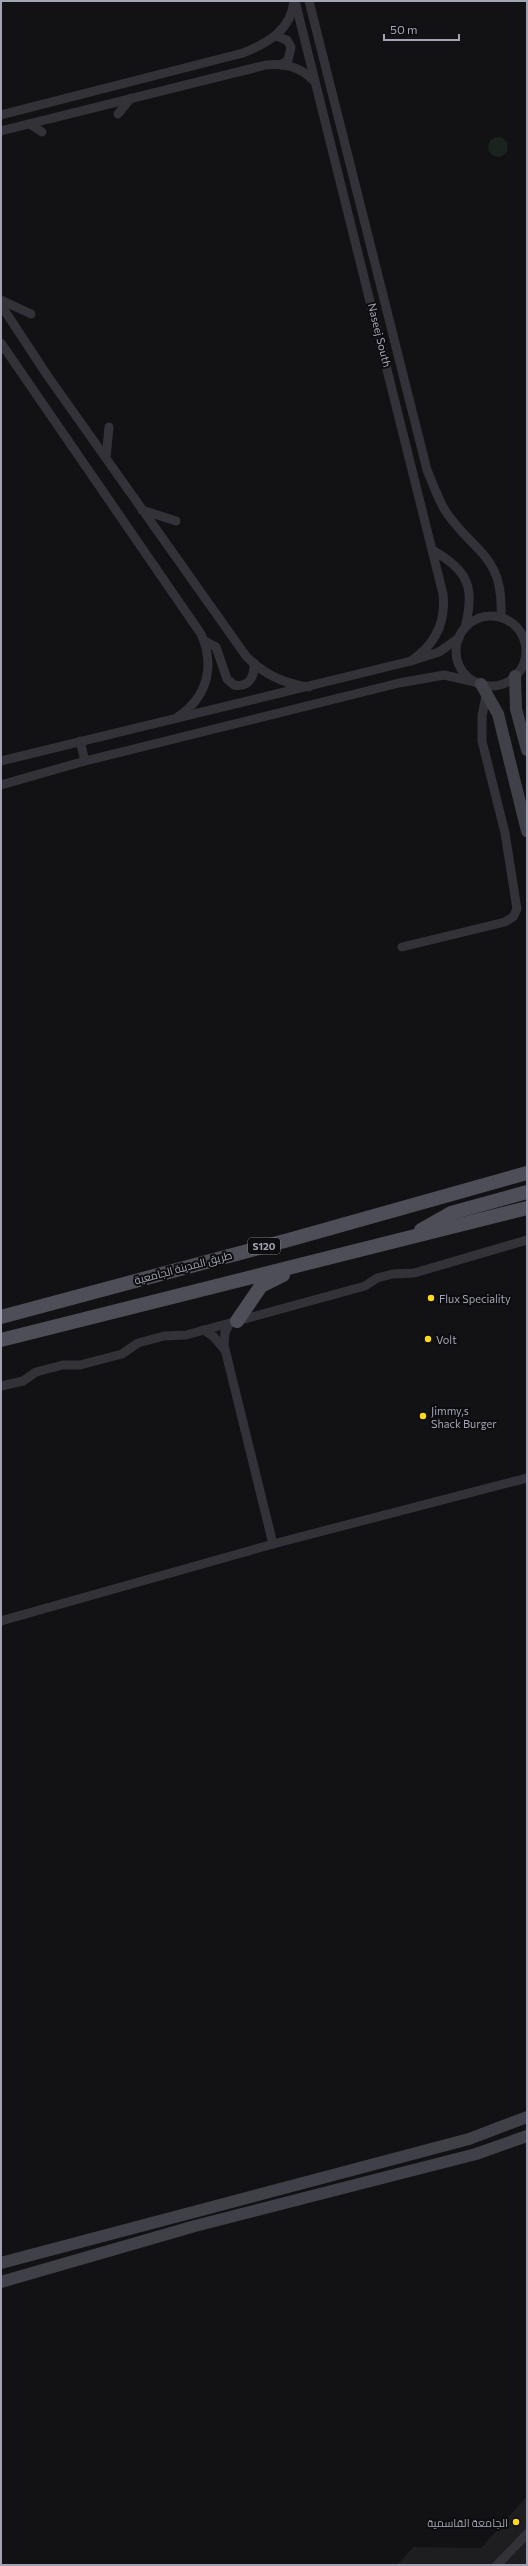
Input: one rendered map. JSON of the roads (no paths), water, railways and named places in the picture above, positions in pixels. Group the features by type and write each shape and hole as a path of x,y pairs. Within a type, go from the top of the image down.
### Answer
{"main road":[{"path":"515,676 516,709 527,750"},
{"path":"481,686 498,714 527,831"},
{"path":"521,1175 527,1167"},
{"name":"طريق المدينة الجامعية","path":"1,1316 292,1239 521,1175"},
{"path":"414,1235 451,1213 527,1192"},
{"name":"S120","path":"1,1340 298,1264 527,1208"},
{"path":"233,1322 261,1286 298,1264"},
{"path":"1,2263 468,2139 527,2117"},
{"path":"1,2282 195,2226 476,2154 527,2136"}],"street":[{"path":"1,115 244,53 275,36 289,19 295,1"},
{"name":"Naseej South","path":"295,1 434,551 443,594 443,616 434,639 424,651 411,661"},
{"path":"309,1 427,470 446,512 487,558 497,575 501,596 501,617"},
{"path":"275,36 287,40 291,48 288,60 282,65"},
{"path":"1,131 258,67 282,65 302,70 315,82"},
{"path":"118,114 131,98"},
{"path":"30,124 42,132"},
{"path":"1,300 31,314"},
{"path":"1,305 142,510 254,663 278,679 309,687"},
{"path":"1,343 197,626 205,641 209,667 205,685 194,703 176,718"},
{"path":"106,458 109,427"},
{"path":"142,510 176,521"},
{"path":"402,947 505,922 513,917 517,909 505,833 482,741 481,686 460,666 456,652 459,638 465,628 470,602 467,582 455,565 434,551"},
{"path":"1,785 85,761 428,677 452,676 481,686 496,685 515,676 524,664 525,642 519,629 501,617 485,616 465,628"},
{"path":"1,761 411,661 439,652 459,638"},
{"path":"205,641 216,647 227,679 234,685 243,685 250,680 254,672 254,663"},
{"path":"80,741 85,761"},
{"path":"1,1386 23,1381 42,1370 63,1365 76,1366 122,1354 138,1343 164,1336 182,1336 365,1286 377,1278 397,1273 414,1273 527,1240"},
{"path":"233,1322 224,1336 225,1352 273,1544"},
{"path":"204,1330 214,1337 225,1352"},
{"path":"1,1621 273,1544 527,1478"},
{"path":"497,2565 527,2534"},
{"path":"508,2565 518,2544"}],"place":[{"name":"Flux Speciality","path":"431,1298"},
{"name":"Volt","path":"428,1339"},
{"name":"Jimmy,s Shack Burger","path":"423,1416"},
{"name":"الجامعة القاسمية","path":"516,2522"}]}
